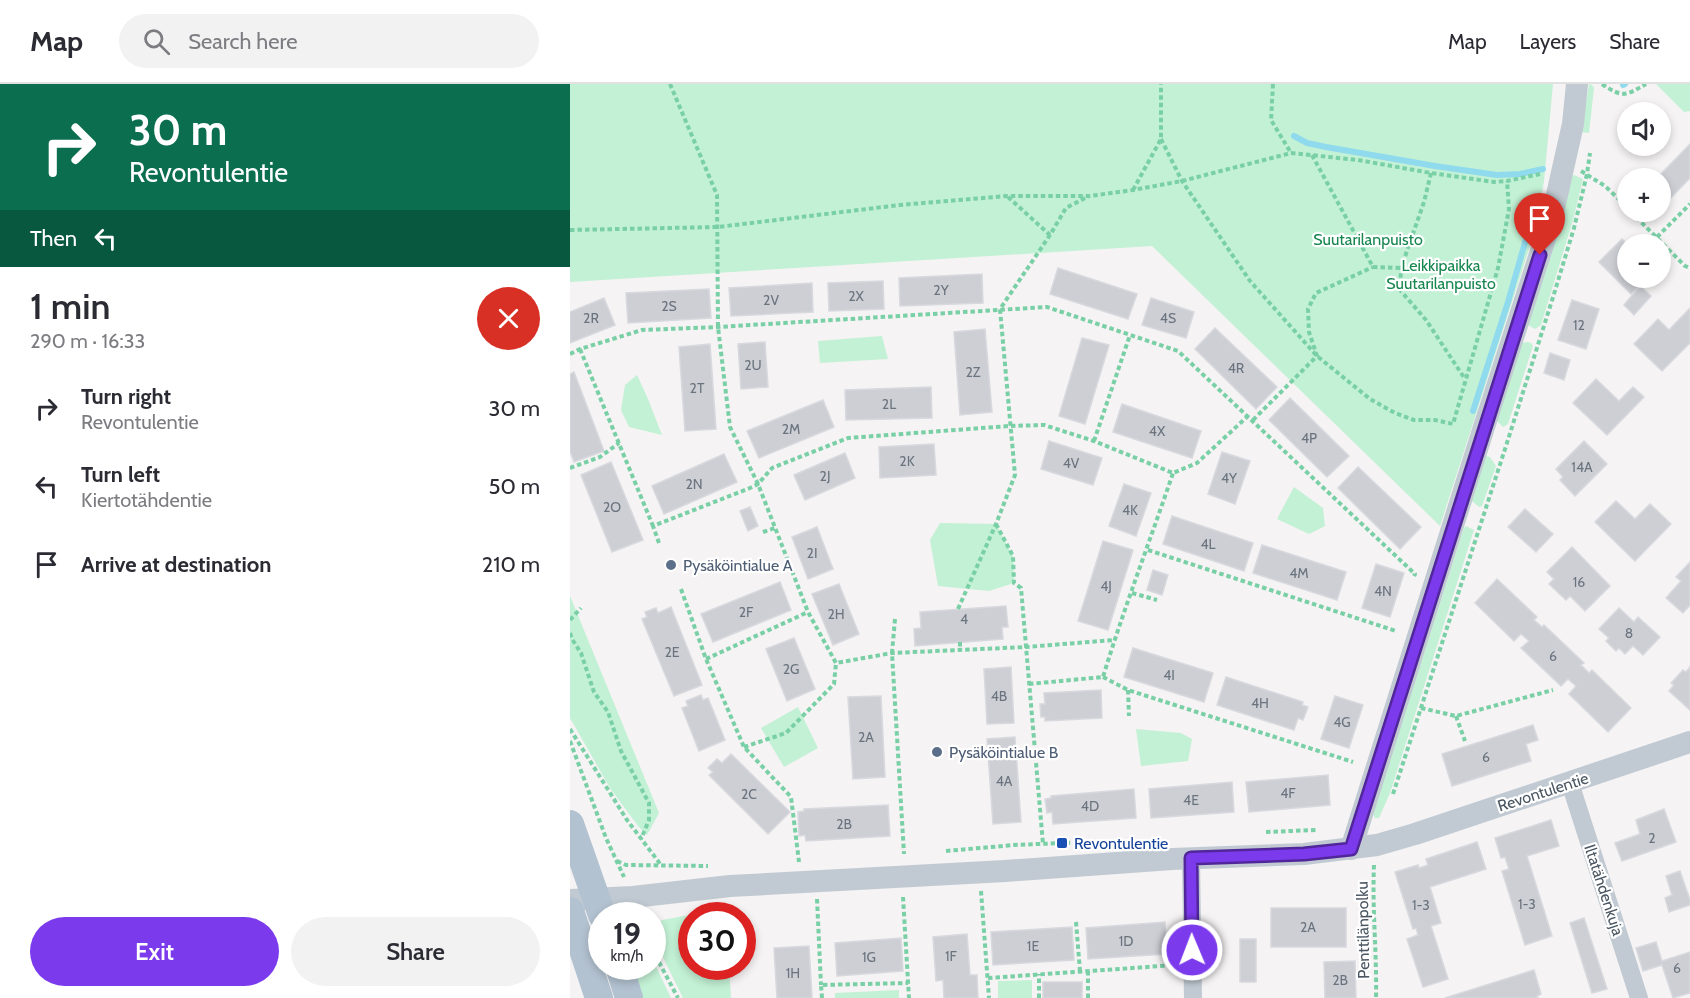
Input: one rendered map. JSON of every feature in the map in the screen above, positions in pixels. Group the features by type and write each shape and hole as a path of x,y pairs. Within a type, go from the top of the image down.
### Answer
{"main road":[{"path":"570,824 588,902"},
{"path":"570,911 600,998"},
{"path":"623,980 629,998"}],"street":[{"path":"1351,849 1552,217 1573,124 1577,84"},
{"name":"Revontulentie","path":"606,902 730,886 1005,872 1191,858 1304,854 1351,849 1377,845 1415,834 1690,742"},
{"name":"Iltatähdenkuja","path":"1570,783 1639,998"},
{"path":"1191,858 1193,998"}],"path":[{"path":"670,84 717,195 718,327 730,428 758,484 808,612 836,663 834,684 786,733 744,747"},
{"path":"1161,84 1161,139 1182,181 1250,281 1317,356 1370,399 1395,413 1414,420 1435,420 1453,424 1498,268 1509,208 1507,181"},
{"path":"1274,84 1271,120 1291,153"},
{"path":"1602,84 1615,92 1628,94 1646,84"},
{"path":"1133,190 1161,139"},
{"path":"570,230 718,227 900,205 1007,196 1090,196 1182,181 1291,153 1358,160 1494,182 1548,173 1554,168 1564,167 1587,174 1617,197"},
{"path":"1389,804 1506,446 1574,228 1590,153"},
{"path":"1311,155 1373,267"},
{"path":"1431,173 1424,202 1401,268 1400,290 1426,320 1465,379"},
{"path":"1007,196 1050,235"},
{"path":"958,609 1015,475 1000,309 1066,208 1090,196"},
{"path":"1660,234 1690,204"},
{"path":"1641,222 1654,234"},
{"path":"1671,252 1690,268"},
{"path":"1317,356 1309,332 1308,309 1316,293 1373,267 1401,268"},
{"path":"570,354 642,330 1047,306 1178,351 1415,574 1411,585"},
{"path":"1094,441 1130,334"},
{"path":"580,349 659,543"},
{"path":"1253,420 1317,356"},
{"path":"653,526 758,484 772,468 848,438 1044,425 1094,441 1173,473 1197,463 1248,416"},
{"path":"570,468 600,457 619,443"},
{"path":"1103,677 1173,473"},
{"path":"996,524 1013,556 1014,583 1021,588 1042,844"},
{"path":"763,532 775,528"},
{"path":"1148,550 1396,631 1393,641"},
{"path":"681,589 706,659 744,747 791,796 799,862"},
{"path":"1132,593 1157,600"},
{"path":"570,620 581,608"},
{"path":"706,659 808,612"},
{"path":"895,619 892,653 904,854"},
{"path":"570,633 581,652 594,692 608,712 621,752 649,803 649,820 641,838"},
{"path":"836,663 892,653 1026,647 1114,640"},
{"path":"960,642 960,650"},
{"path":"1029,684 1103,677 1128,690 1353,762"},
{"path":"1128,690 1129,716"},
{"path":"1420,708 1456,716 1553,690"},
{"path":"1456,716 1465,741"},
{"path":"570,729 627,820 661,865 626,865 617,861 606,838 570,741"},
{"name":"Penttilänpolku","path":"1374,861 1376,998"},
{"path":"981,888 989,998"},
{"path":"902,893 909,998"},
{"path":"817,899 822,998"},
{"path":"1076,922 1080,971"},
{"path":"988,978 1193,964"},
{"path":"1088,970 1088,998"},
{"path":"1039,974 1039,998"},
{"path":"666,975 678,998"},
{"path":"821,986 908,983"}],"green space":[{"name":"Suutarilanpuisto","path":"570,84 1553,84 1544,181 1536,227 1440,526 1152,246 570,282"},
{"path":"1589,84 1594,88 1589,133 1581,132"},
{"path":"1656,84 1690,84 1690,111 1684,112"},
{"path":"1574,175 1583,179 1573,220 1541,325 1535,329 1528,325"},
{"path":"882,336 888,359 820,363 818,341"},
{"path":"1528,342 1533,346 1508,424 1503,427 1497,421 1521,343"},
{"path":"637,375 662,435 629,427 621,410 625,385"},
{"path":"1486,456 1490,457 1496,466 1482,506 1479,507 1472,501"},
{"path":"1294,487 1323,508 1325,526 1309,534 1277,519"},
{"path":"940,523 996,524 1013,556 1014,583 989,591 938,586 930,540"},
{"path":"1466,526 1474,530 1390,793 1379,818 1375,818 1373,814"},
{"path":"570,596 659,813 647,835 610,788 570,718"},
{"path":"798,707 818,748 784,767 761,728"},
{"path":"1136,729 1181,733 1192,739 1188,761 1141,766"},
{"path":"678,917 678,980 730,980 731,998 683,998 666,963 666,919"},
{"path":"633,980 662,980 671,998 638,998"},
{"path":"1032,980 1032,998 998,998 998,981"},
{"path":"899,990 899,998 835,998 835,993"}],"building":[{"path":"1690,144 1690,178 1671,198 1671,168 1667,168"},
{"path":"1617,244 1617,280 1599,262"},
{"path":"1058,268 1137,294 1128,319 1050,294"},
{"path":"982,274 983,303 900,306 899,278"},
{"path":"883,281 884,309 829,311 828,283"},
{"path":"812,283 813,312 731,316 729,288"},
{"path":"1625,288 1637,288 1631,294"},
{"path":"1638,288 1642,288 1651,296 1634,315 1624,305"},
{"path":"709,289 711,318 628,323 626,293"},
{"path":"604,298 615,325 570,343 570,312"},
{"path":"1151,298 1194,312 1186,338 1142,325"},
{"path":"1572,300 1599,309 1586,349 1558,340"},
{"path":"1690,308 1690,343 1662,371 1634,344 1658,319 1669,330"},
{"path":"1215,328 1277,387 1256,409 1195,349"},
{"path":"985,329 992,412 960,415 954,332"},
{"path":"1082,338 1109,345 1085,424 1059,416"},
{"path":"765,342 768,387 741,389 738,344"},
{"path":"710,344 716,429 685,431 679,347"},
{"path":"1550,353 1570,360 1564,380 1544,373"},
{"path":"574,372 604,451 574,462 570,451 570,374"},
{"path":"1596,379 1619,401 1633,387 1644,397 1607,435 1573,403"},
{"path":"931,387 932,418 846,420 845,390"},
{"path":"1290,398 1349,456 1327,477 1269,420"},
{"path":"823,400 834,427 759,458 747,431"},
{"path":"1122,404 1201,431 1192,458 1113,432"},
{"path":"1049,441 1102,458 1093,485 1041,469"},
{"path":"1584,441 1607,464 1575,496 1560,480 1563,477 1556,469"},
{"path":"934,444 936,475 880,478 879,447"},
{"path":"1222,452 1250,461 1235,504 1208,494"},
{"path":"845,453 855,478 805,500 794,475"},
{"path":"724,454 737,482 664,514 652,486"},
{"path":"611,462 643,540 612,552 581,475"},
{"path":"1358,467 1421,527 1400,549 1338,488"},
{"path":"1124,484 1151,493 1136,536 1109,526"},
{"path":"1616,501 1635,519 1650,504 1671,524 1635,561 1595,522"},
{"path":"750,507 758,526 748,531 740,511"},
{"path":"1525,509 1553,534 1536,552 1508,527"},
{"path":"1172,516 1253,543 1244,571 1163,544"},
{"path":"817,527 833,569 808,579 792,537"},
{"path":"1103,541 1133,550 1108,630 1078,621"},
{"path":"1262,545 1346,572 1337,600 1253,573"},
{"path":"1572,547 1610,586 1585,611 1570,596 1566,600 1549,584 1554,579 1547,572"},
{"path":"1690,562 1690,605 1683,613 1666,598 1681,581 1676,577"},
{"path":"1376,564 1404,573 1390,617 1362,608"},
{"path":"1153,570 1168,575 1162,595 1147,590"},
{"path":"1497,579 1537,617 1534,620 1542,627 1544,625 1584,663 1581,665 1589,673 1592,670 1631,708 1608,732 1569,694 1576,686 1568,679 1561,686 1521,648 1529,641 1521,634 1514,641 1475,603"},
{"path":"780,582 791,610 713,642 701,614"},
{"path":"839,584 859,634 833,645 812,594"},
{"path":"1006,606 1008,627 1002,627 1003,639 915,646 914,629 921,628 920,612"},
{"path":"671,607 702,685 674,696 642,619 647,617 645,612 656,608 658,613"},
{"path":"1619,608 1634,622 1638,617 1660,637 1643,655 1633,646 1625,654 1619,648 1616,651 1606,641 1609,638 1599,629"},
{"path":"794,638 815,689 787,701 766,649"},
{"path":"1133,648 1213,673 1204,702 1124,677"},
{"path":"1011,667 1014,723 987,724 984,669"},
{"path":"1690,667 1690,710 1669,691 1674,685 1671,683 1683,670 1686,672"},
{"path":"1226,677 1303,702 1302,705 1308,707 1303,720 1298,718 1294,730 1217,705"},
{"path":"1101,690 1102,718 1045,721 1045,717 1041,717 1040,704 1045,704 1044,693"},
{"path":"701,695 703,700 708,698 725,740 699,751 682,708 688,706 686,701"},
{"path":"881,696 885,777 853,779 848,697"},
{"path":"1335,696 1363,705 1349,748 1321,739"},
{"path":"1533,725 1538,740 1526,744 1531,761 1452,786 1442,754"},
{"path":"1015,737 1021,822 993,824 987,739"},
{"path":"731,754 790,812 768,834 709,775 713,772 708,768 717,759 722,763"},
{"path":"1328,775 1330,805 1249,812 1246,782"},
{"path":"1232,782 1234,812 1151,818 1149,789"},
{"path":"1134,789 1136,818 1053,824 1052,812 1047,813 1045,799 1051,796"},
{"path":"888,805 890,836 806,841 805,835 799,836 798,812 804,809"},
{"path":"1664,809 1676,842 1622,861 1615,843 1640,834 1636,820"},
{"path":"1551,820 1559,846 1527,856 1552,936 1525,945 1502,871 1509,869 1505,857 1501,858 1495,838"},
{"path":"1477,842 1486,869 1430,887 1441,923 1431,926 1448,979 1423,987 1407,939 1418,935 1416,928 1413,929 1395,872 1418,865 1419,868 1428,865 1426,859"},
{"path":"1680,871 1690,905 1669,912 1665,898 1672,895 1666,876"},
{"path":"1271,908 1346,908 1346,947 1271,947"},
{"path":"1584,918 1607,989 1592,993 1570,923"},
{"path":"1165,922 1167,954 1088,959 1086,928"},
{"path":"1072,927 1074,960 993,965 991,932"},
{"path":"967,934 970,975 977,975 978,998 944,998 943,980 936,981 933,937"},
{"path":"901,938 903,971 837,976 835,943"},
{"path":"1240,939 1256,939 1256,982 1240,982"},
{"path":"1656,942 1662,961 1690,952 1690,993 1673,998 1662,965 1643,971 1636,948"},
{"path":"809,946 812,998 777,998 774,948"},
{"path":"1355,961 1356,998 1325,998 1324,962"},
{"path":"1534,970 1541,994 1537,996 1538,998 1445,998"},
{"path":"1043,982 1082,982 1082,998 1043,998"}],"waterway":[{"path":"1294,136 1307,143 1326,147 1497,175 1520,174 1543,169"},
{"path":"1473,411 1534,211"}],"place":[{"name":"Pysäköintialue A","path":"671,565"},
{"name":"Pysäköintialue B","path":"937,752"},
{"name":"Revontulentie","path":"1062,843"}],"route":[{"path":"1192,950 1191,858 1304,854 1351,849 1540,255"}],"park label":[{"name":"Leikkipaikka Suutarilanpuisto","path":"1441,274"}]}
